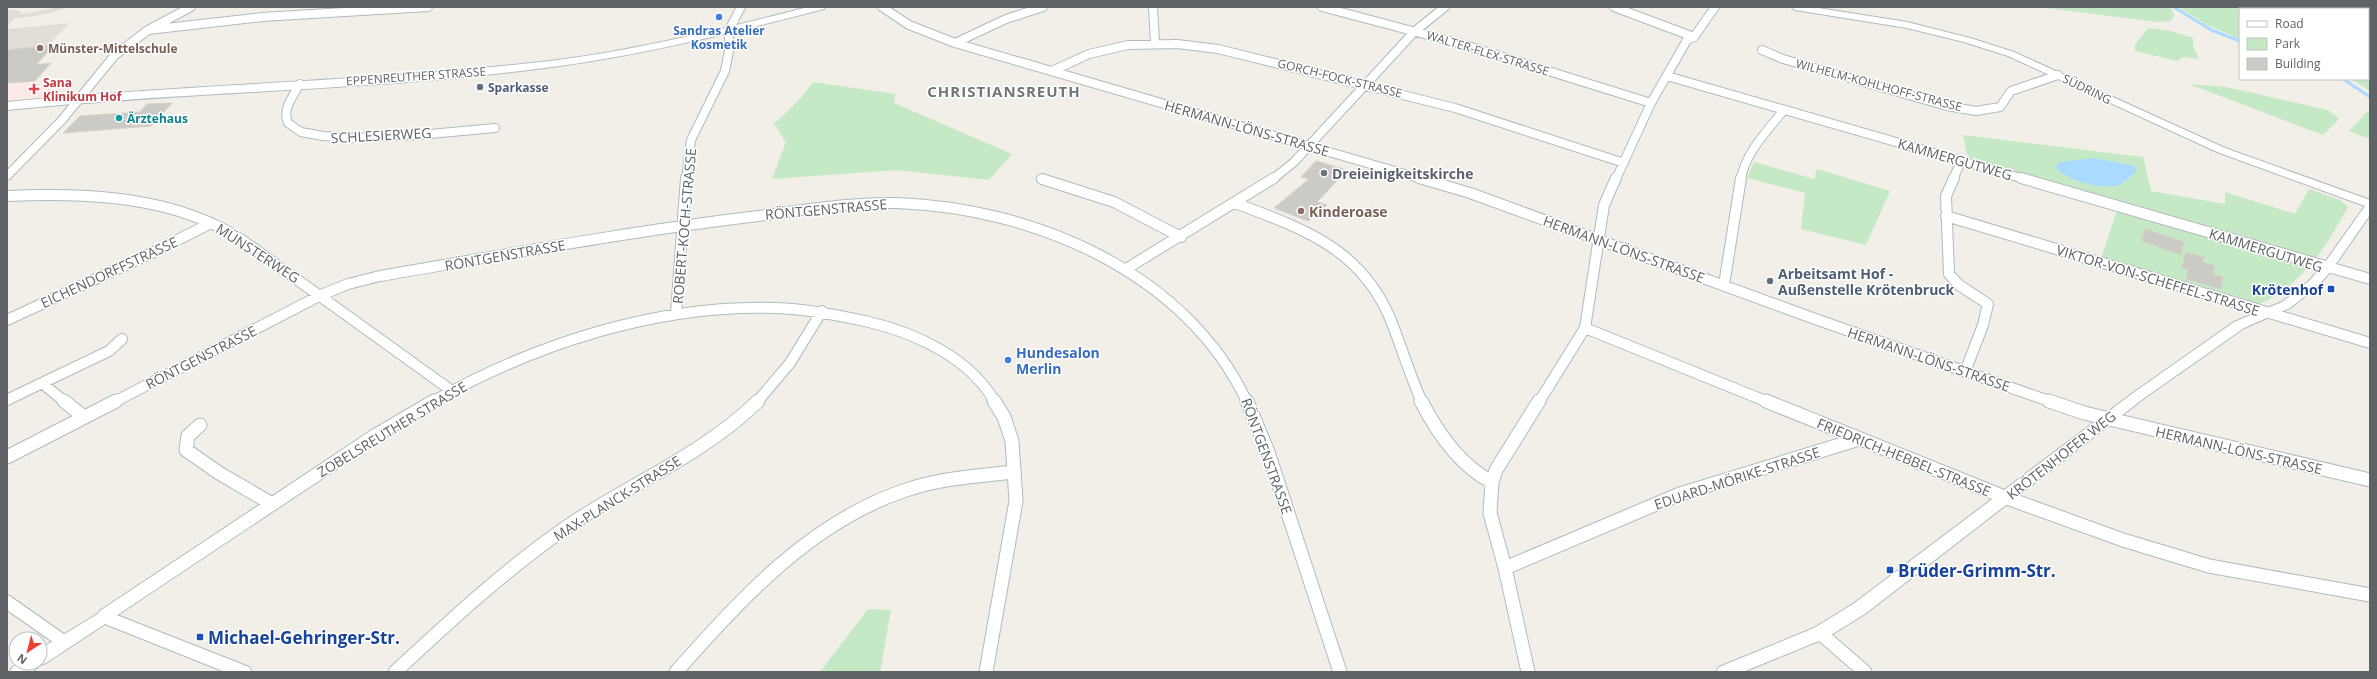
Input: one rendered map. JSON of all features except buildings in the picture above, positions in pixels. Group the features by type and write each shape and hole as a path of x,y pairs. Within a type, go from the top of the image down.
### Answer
{"main road":[{"name":"EPPENREUTHER STRASSE","path":"7,106 300,84 433,76 551,64 635,52 820,7"}],"street":[{"path":"7,176 42,143 114,56 148,30 191,7"},
{"path":"262,17 280,7"},
{"path":"148,30 262,17 428,7"},
{"name":"ROBERT-KOCH-STRASSE","path":"676,313 681,225 691,140 725,71 729,51 729,30 741,7"},
{"name":"HERMANN-LÖNS-STRASSE","path":"882,7 908,25 956,43 1470,193 1965,372 2107,418 2370,480"},
{"path":"956,43 1006,19 1043,7"},
{"path":"1154,7 1155,43"},
{"name":"WALTER-FLEX-STRASSE","path":"1322,7 1414,31 1652,103"},
{"path":"1126,269 1181,237 1273,179 1294,162 1414,31 1445,7"},
{"path":"1614,7 1694,37"},
{"path":"1528,672 1505,568 1490,513 1492,482 1496,470 1584,328 1597,239 1604,205 1652,103 1687,40 1694,37 1715,7"},
{"name":"SÜDRING","path":"1795,7 1935,31 2011,54 2221,150 2370,205"},
{"name":"GORCH-FOCK-STRASSE","path":"1052,71 1067,62 1094,51 1118,46 1155,43 1199,47 1235,53 1366,84 1475,113 1624,163"},
{"name":"WILHELM-KOHLHOFF-STRASSE","path":"1762,50 1783,59 1947,106 1969,110 1995,110 2000,107 2011,91 2058,75"},
{"name":"KAMMERGUTWEG","path":"1667,76 1961,162 2091,197 2327,268 2370,279"},
{"name":"SCHLESIERWEG","path":"300,84 287,106 286,116 289,123 307,134 344,139 495,128"},
{"path":"1724,285 1742,172 1759,140 1784,110"},
{"path":"1961,162 1946,196 1949,274 1959,285 1988,304 1983,325 1965,372"},
{"path":"1042,179 1114,202 1181,237"},
{"name":"MÜNSTERWEG","path":"7,196 68,195 130,201 160,207 211,223 242,240 321,295 452,391"},
{"path":"1235,203 1322,239 1364,274 1384,307 1420,397 1437,427 1463,463 1477,475 1492,482"},
{"name":"RÖNTGENSTRASSE","path":"7,457 321,295 348,284 380,276 681,225 859,204 915,204 997,218 1032,228 1076,244 1126,269 1165,298 1196,326 1220,355 1243,390 1266,446 1340,672"},
{"name":"KRÖTENHOFER WEG","path":"1725,672 1820,633 1859,609 2007,498 2107,418 2239,325 2266,312 2286,305 2313,284 2327,268 2370,205"},
{"name":"VIKTOR-VON-SCHEFFEL-STRASSE","path":"1946,216 2370,343"},
{"name":"EICHENDORFFSTRASSE","path":"7,320 156,251 211,223"},
{"name":"ZOBELSREUTHER STRASSE","path":"48,653 363,445 452,391 529,355 569,340 633,322 676,313 766,306 822,311 896,329 933,346 965,368 975,377 1000,409 1012,439 1016,502 1003,590 986,672"},
{"name":"MAX-PLANCK-STRASSE","path":"395,672 504,574 536,549 595,509 690,452 745,413 777,379 822,311"},
{"name":"FRIEDRICH-HEBBEL-STRASSE","path":"1584,328 2007,498 2122,540 2209,566 2261,577 2370,595"},
{"path":"7,400 109,350 122,339"},
{"path":"42,383 84,417"},
{"path":"200,425 188,436 186,450 219,473 272,504"},
{"name":"EDUARD-MÖRIKE-STRASSE","path":"1505,568 1680,494 1859,439"},
{"path":"676,672 747,593 781,561 847,515 875,500 930,483 960,476 1014,472"},
{"path":"7,602 64,642"},
{"path":"104,616 243,672"},
{"path":"1820,633 1866,672"}],"shaded area":[{"path":"60,7 69,7 47,14 14,19 7,26 7,13 10,9 23,12 19,13 23,14"},
{"path":"69,23 48,46 7,50 7,29"},
{"name":"Sana Klinikum Hof","path":"71,77 57,94 7,100 7,84"}],"green space":[{"path":"2039,7 2170,7 2174,15 2171,21 2157,22"},
{"path":"2179,7 2362,8 2239,8 2239,39 2207,25"},
{"path":"2369,10 2370,10 2370,91 2353,80 2369,80"},
{"path":"2149,28 2171,31 2193,38 2193,46 2199,59 2183,57 2177,61 2135,51 2135,44"},
{"path":"813,82 895,94 894,103 1012,154 989,180 897,170 772,179 786,142 774,124 800,99"},
{"path":"2189,84 2226,87 2328,110 2339,119 2323,135"},
{"path":"2367,112 2370,112 2370,139 2349,131"},
{"path":"1963,135 2143,157 2151,191 2225,204 2225,192 2295,214 2309,189 2340,200 2348,207 2331,237 2311,264 2299,277 2287,288 2257,305 2101,259 2120,201 1968,159"},
{"path":"1754,162 1814,179 1817,169 1890,191 1866,245 1801,229 1805,193 1747,178"},
{"path":"868,609 891,610 880,672 820,672"}],"water":[{"path":"2094,158 2135,166 2136,171 2119,185 2104,187 2075,180 2066,176 2055,166 2060,162"}],"waterway":[{"path":"2174,7 2211,30 2239,41"},
{"path":"2344,80 2370,97"}],"place":[{"name":"Sandras Atelier Kosmetik","path":"719,17"},
{"name":"Münster-Mittelschule","path":"40,48"},
{"name":"Sparkasse","path":"480,87"},
{"name":"Sana Klinikum Hof","path":"34,89"},
{"name":"Ärztehaus","path":"119,118"},
{"name":"Dreieinigkeitskirche","path":"1324,173"},
{"name":"Kinderoase","path":"1301,211"},
{"name":"Arbeitsamt Hof - Außenstelle Krötenbruck","path":"1770,281"},
{"name":"Krötenhof","path":"2331,289"},
{"name":"Hundesalon Merlin","path":"1008,360"},
{"name":"Brüder-Grimm-Str.","path":"1890,570"},
{"name":"Michael-Gehringer-Str.","path":"200,637"}],"district":[{"name":"CHRISTIANSREUTH","path":"1004,91"}]}
